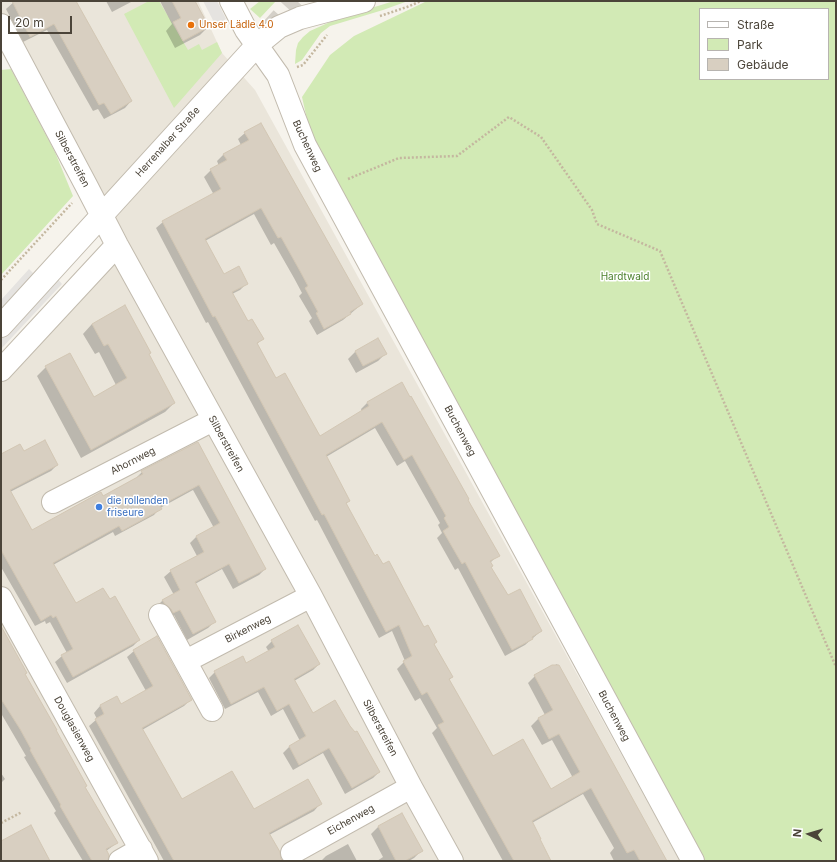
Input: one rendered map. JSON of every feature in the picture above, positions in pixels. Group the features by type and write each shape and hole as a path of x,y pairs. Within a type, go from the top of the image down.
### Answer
{"street":[{"name":"Buchenweg","path":"231,1 246,30 278,75 305,145 693,861"},
{"name":"Herrenalber Straße","path":"1,326 257,45 279,27 300,18 370,9"},
{"name":"Silberstreifen","path":"1,25 87,187 116,246 311,596 411,787 452,861"},
{"path":"1,370 116,246"},
{"name":"Ahornweg","path":"53,502 213,420"},
{"name":"Birkenweg","path":"186,661 311,596"},
{"name":"Douglasienweg","path":"1,598 144,855"},
{"path":"160,615 212,710"},
{"name":"Eichenweg","path":"292,853 411,787"},
{"path":"120,861 144,855"}],"path":[{"path":"370,9 407,7 421,1"},
{"path":"278,75 303,65 322,40 332,31"},
{"path":"342,182 399,158 457,156 509,117 541,136 592,210 597,224 660,251 836,667"},
{"path":"1,280 87,187"},
{"path":"1,823 22,812"}],"shaded area":[{"path":"1,1 198,1 222,53 255,90 680,861 1,861 1,360 96,259 111,233 1,20"},
{"path":"203,1 217,1 226,19 216,26"},
{"path":"29,269 35,275 1,313 1,300"},
{"path":"57,278 62,284 1,349 1,338"}],"green space":[{"path":"149,1 159,1 188,50 199,44 202,50 217,42 222,53 174,108 124,14"},
{"path":"260,1 276,1 260,18 250,9"},
{"path":"394,1 408,1 330,26 321,33 302,60 295,64 298,43 310,31 339,18"},
{"name":"Hardtwald","path":"427,1 836,1 836,861 704,861 312,142 302,97 330,55 354,36"},
{"path":"11,69 55,152 73,196 1,275 1,70"}],"building":[{"path":"12,1 76,1 132,101 111,114 104,103 99,105 54,24 30,37"},
{"name":"Unser Lädle 4.0","path":"172,1 195,1 209,27 183,41 173,22 181,18"},
{"path":"261,123 363,304 350,312 351,314 324,329 316,313 318,312 305,288 308,286 281,237 278,238 261,208 205,239 224,274 239,266 248,284 232,292 248,321 252,319 264,339 257,343 276,378 285,373 320,436 369,406 367,402 402,382 500,556 490,561 493,566 491,567 508,595 520,589 542,631 532,637 533,639 512,650 465,562 462,564 443,531 449,527 444,518 446,516 412,455 404,460 382,422 326,455 350,501 346,503 375,556 377,554 383,564 389,561 424,627 428,625 437,642 434,644 453,677 449,679 493,756 523,739 551,789 580,772 559,734 549,739 538,718 553,710 534,675 552,665 559,665 667,861 640,861 634,850 627,853 591,788 532,821 551,861 514,861 438,725 444,722 427,692 422,695 403,661 412,656 399,625 386,632 324,514 322,515 162,221 221,189 210,169 227,160 223,154 249,140 244,132"},
{"path":"125,305 151,353 149,354 175,403 91,450 45,366 70,353 94,397 127,378 108,344 104,346 92,324"},
{"path":"378,338 387,354 363,366 355,351"},
{"path":"45,440 58,465 10,490 32,530 101,492 103,496 143,474 141,471 198,442 266,569 239,583 229,564 195,582 216,622 193,634 180,610 173,613 162,600 180,590 170,570 204,552 196,536 220,523 199,485 160,506 162,509 122,531 119,526 53,563 76,603 103,588 110,599 115,596 140,640 73,677 61,655 73,649 56,616 53,618 51,615 41,621 1,550 1,454 20,444 24,451"},
{"path":"298,625 320,664 294,679 313,713 335,700 350,726 355,732 357,731 380,772 352,788 329,748 299,765 289,746 306,736 289,704 277,711 264,687 231,704 214,671 243,656 246,663 275,647 271,640"},
{"path":"1,626 27,673 25,674 87,786 85,787 118,843 106,849 109,855 108,861 92,861 60,806 61,805 20,729 1,699"},
{"path":"157,636 192,700 142,728 182,799 232,771 254,809 308,779 322,804 269,833 280,852 281,859 283,861 174,861 95,719 104,714 100,705 117,696 121,704 153,686 133,650"},
{"path":"402,813 423,851 405,861 396,861 378,826"},
{"path":"31,825 50,861 1,861 1,841"}],"tunnel":[{"path":"267,34 297,1"}],"place":[{"name":"Unser Lädle 4.0","path":"191,25"},
{"name":"die rollenden friseure","path":"99,507"}]}
